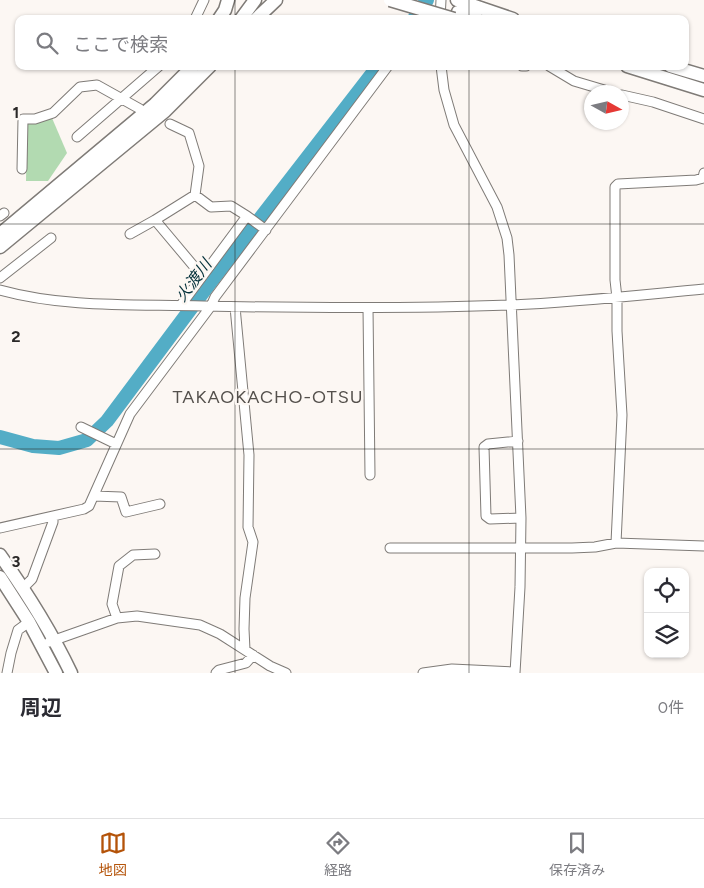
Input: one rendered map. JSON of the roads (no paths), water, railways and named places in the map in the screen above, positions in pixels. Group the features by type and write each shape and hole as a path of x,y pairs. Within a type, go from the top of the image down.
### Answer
{"highway":[{"path":"222,15 228,0"},
{"path":"236,15 245,0"},
{"path":"245,15 255,0"},
{"path":"260,15 276,0"},
{"path":"390,0 457,8 470,15"},
{"path":"420,0 493,15"},
{"path":"0,234 155,104 187,70"},
{"path":"0,247 165,111 207,70"},
{"path":"640,70 704,90"},
{"path":"684,70 704,76"},
{"path":"0,555 55,640 71,673"},
{"path":"0,577 29,622 56,673"}],"street":[{"path":"197,15 204,0"},
{"path":"439,15 441,0"},
{"path":"77,136 154,70"},
{"path":"0,528 84,509 89,506 130,414 265,228 385,70"},
{"path":"423,673 452,669 515,673 521,547 512,305 507,238 493,198 454,125 444,90 442,70"},
{"path":"556,70 574,81 587,85"},
{"path":"22,169 23,119 35,119 53,113 80,87 97,85 140,109"},
{"path":"629,97 653,102 704,119"},
{"path":"130,234 195,194 199,166 189,133 170,124"},
{"path":"616,543 622,415 615,280 615,186 618,184 696,180 703,178 704,173"},
{"path":"195,194 211,207 231,206 265,228"},
{"path":"184,305 202,276 249,217"},
{"path":"155,220 202,276"},
{"path":"0,278 51,238"},
{"path":"0,290 56,302 234,307 368,308 512,305 617,298 704,288"},
{"path":"216,673 218,670 246,663 249,652 244,629 245,598 253,542 248,527 248,455 234,307"},
{"path":"368,308 370,475"},
{"path":"81,427 116,444"},
{"path":"518,442 488,444 484,447 486,516 490,519 521,518"},
{"path":"94,496 121,497 126,512 160,504"},
{"path":"23,588 32,579 53,522 53,516"},
{"path":"390,548 572,548 595,547 616,543 704,546"},
{"path":"117,618 112,604 119,566 133,555 155,554"},
{"path":"42,645 117,618 137,616 200,625 220,634 286,673"},
{"path":"7,673 18,630 29,622"}],"waterway":[{"name":"火渡川","path":"417,15 427,0"},
{"name":"火渡川","path":"0,437 33,446 59,448 87,440 107,421 210,283 375,70"}],"district":[{"name":"TAKAOKACHO-OTSU","path":"268,397"}]}
